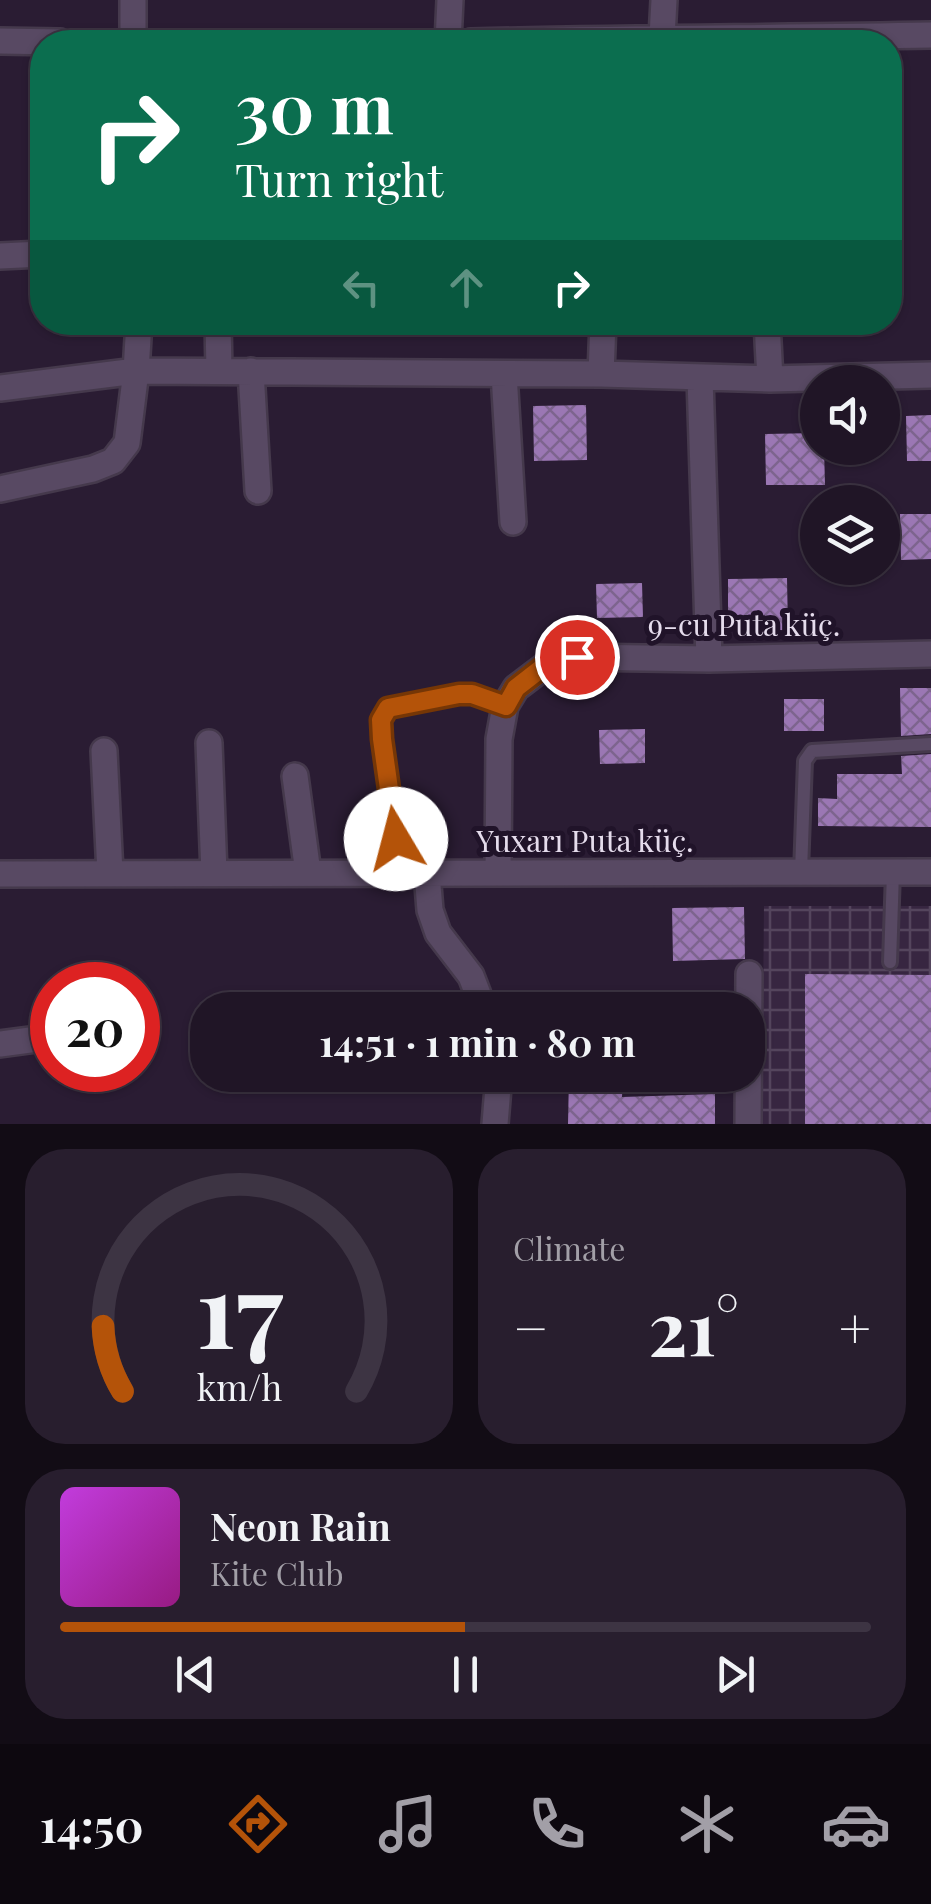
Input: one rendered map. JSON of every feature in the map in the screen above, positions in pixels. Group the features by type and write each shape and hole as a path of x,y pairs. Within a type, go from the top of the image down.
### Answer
{"street":[{"path":"133,0 133,30"},
{"path":"449,30 450,0"},
{"path":"662,30 664,0"},
{"path":"902,36 931,35"},
{"path":"0,41 30,42"},
{"path":"0,256 30,255"},
{"path":"0,489 93,469 113,460 126,443 138,335"},
{"path":"218,335 219,371"},
{"path":"601,374 602,335"},
{"path":"768,335 770,378"},
{"path":"0,388 136,371 700,378 931,375"},
{"path":"251,372 258,491"},
{"path":"504,374 514,522"},
{"path":"700,378 709,660"},
{"name":"9-cu Puta küç.","path":"506,706 516,688 552,660 931,654"},
{"path":"498,872 498,739 506,706"},
{"path":"209,743 214,873"},
{"path":"104,751 110,873"},
{"path":"295,776 308,873"},
{"name":"Yuxarı Puta küç.","path":"1,869 110,873 931,872"},
{"path":"414,873 438,933 471,976 477,992"},
{"path":"748,1124 749,974"},
{"path":"0,1044 30,1040"},
{"path":"494,1124 498,1092"}],"lane":[{"path":"414,873 382,739 381,720 388,708 459,694 472,694 506,706"},
{"path":"801,872 805,761 812,751 931,744"},
{"path":"890,962 893,872"}],"shaded area":[{"path":"764,906 931,906 931,1124 762,1124"}],"building":[{"path":"586,405 587,460 534,461 533,406"},
{"path":"931,415 931,461 907,461 906,416"},
{"path":"800,433 800,465 824,465 825,485 766,485 765,434"},
{"path":"900,514 931,514 931,559 901,560"},
{"path":"787,578 788,630 728,630 728,579"},
{"path":"642,583 643,617 597,618 596,584"},
{"path":"900,688 931,688 931,734 901,736"},
{"path":"784,699 824,699 824,731 784,731"},
{"path":"645,729 645,763 600,764 599,730"},
{"path":"931,754 931,827 818,826 818,798 837,799 837,774 902,774 901,756"},
{"path":"744,907 745,959 673,961 672,908"},
{"path":"805,974 931,975 931,1124 805,1124"},
{"path":"569,1092 622,1092 622,1097 715,1094 715,1124 568,1124"}],"route":[{"path":"396,839 382,739 381,720 388,708 459,694 472,694 506,706 516,688 552,660 577,657"}]}
